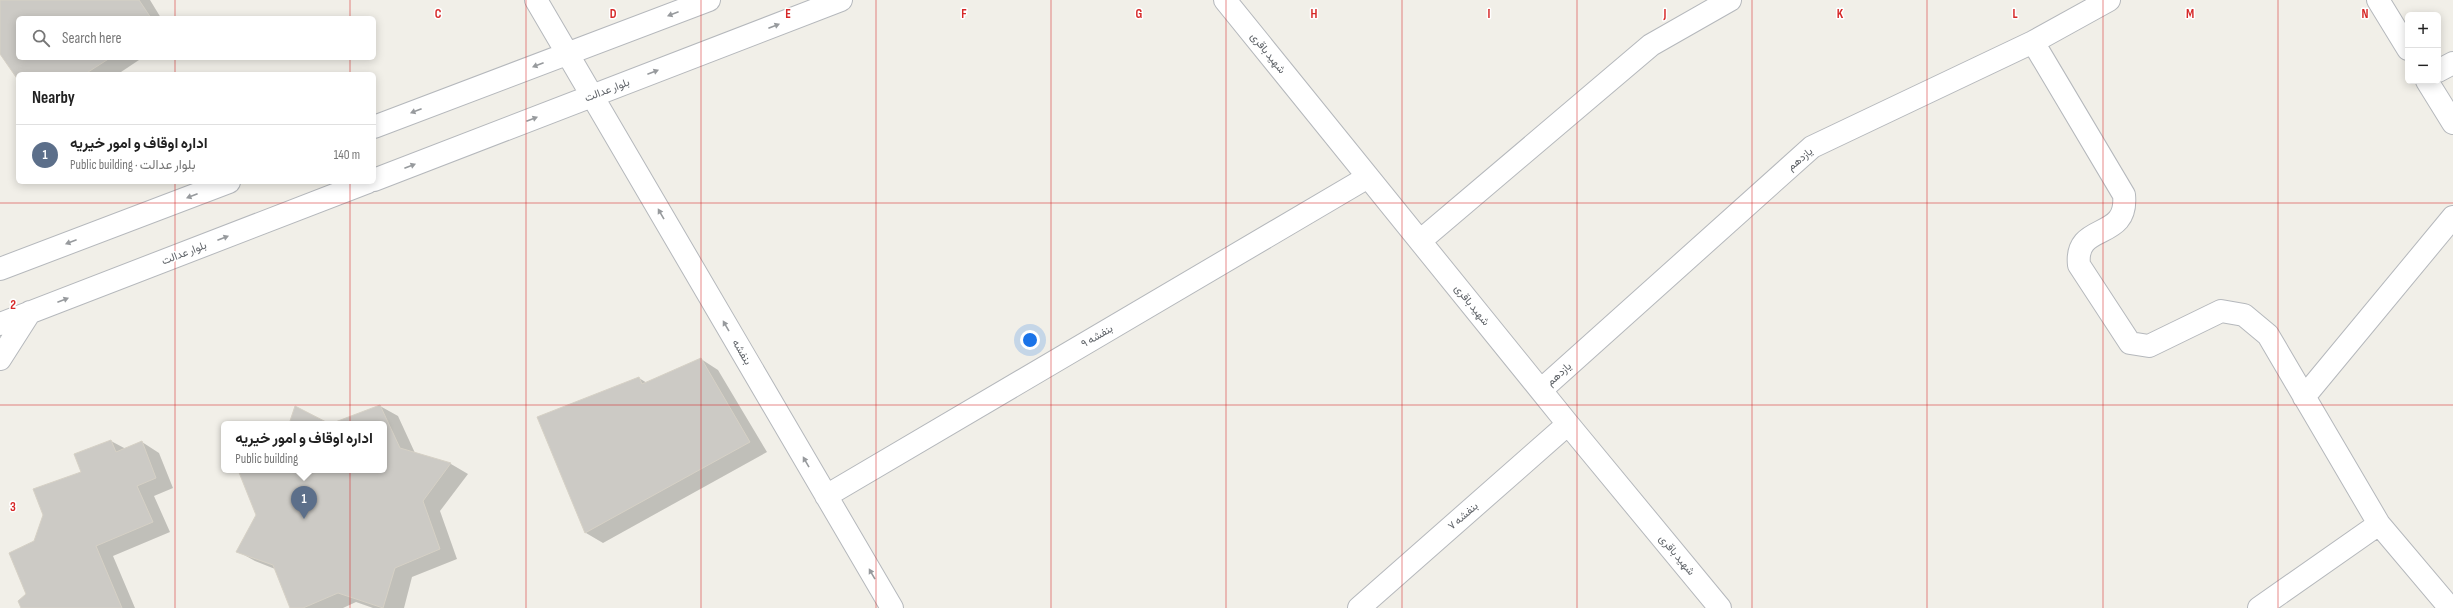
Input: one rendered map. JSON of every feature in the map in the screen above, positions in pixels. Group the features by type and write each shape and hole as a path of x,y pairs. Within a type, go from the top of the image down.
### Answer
{"street":[{"name":"بنفشه","path":"536,0 892,608"},
{"path":"376,126 709,0"},
{"name":"بلوار عدالت","path":"376,179 841,0"},
{"name":"شهید باقری","path":"1225,0 1568,424 1720,608"},
{"path":"1420,241 1651,45 1730,0"},
{"name":"یازدهم","path":"1541,390 1812,147 2033,42 2109,0"},
{"path":"2378,0 2407,48"},
{"path":"2033,42 2124,195 2126,208 2121,219 2084,242 2078,253 2080,265 2121,333 2130,343 2149,346 2221,311 2244,315 2268,336 2379,524 2450,608"},
{"path":"2441,69 2453,63"},
{"path":"2429,84 2453,123"},
{"name":"بنفشه ۹","path":"826,496 1368,177"},
{"path":"0,269 224,184"},
{"name":"بلوار عدالت","path":"0,324 363,184"},
{"path":"2304,397 2453,217"},
{"path":"0,360 30,312"},
{"name":"بنفشه ۷","path":"1359,608 1568,424"},
{"path":"2259,608 2379,524"}],"building":[{"path":"0,0 139,0 150,16 16,16 16,60 107,60 88,72 16,72 16,77 0,54"},
{"path":"701,358 750,442 585,533 537,417 639,377 642,384"},
{"path":"380,405 400,448 451,463 423,501 440,549 395,568 383,608 338,593 303,608 290,608 273,565 236,552 256,515 239,473 387,473 387,421 338,421"},
{"path":"295,406 324,421 290,421"},
{"path":"111,440 116,452 142,441 156,478 137,486 153,522 96,546 122,608 21,608 18,601 26,594 9,553 34,541 43,515 33,489 81,472 74,454"}],"place":[{"name":"اداره اوقاف و امور خیریه","path":"304,519"}]}
